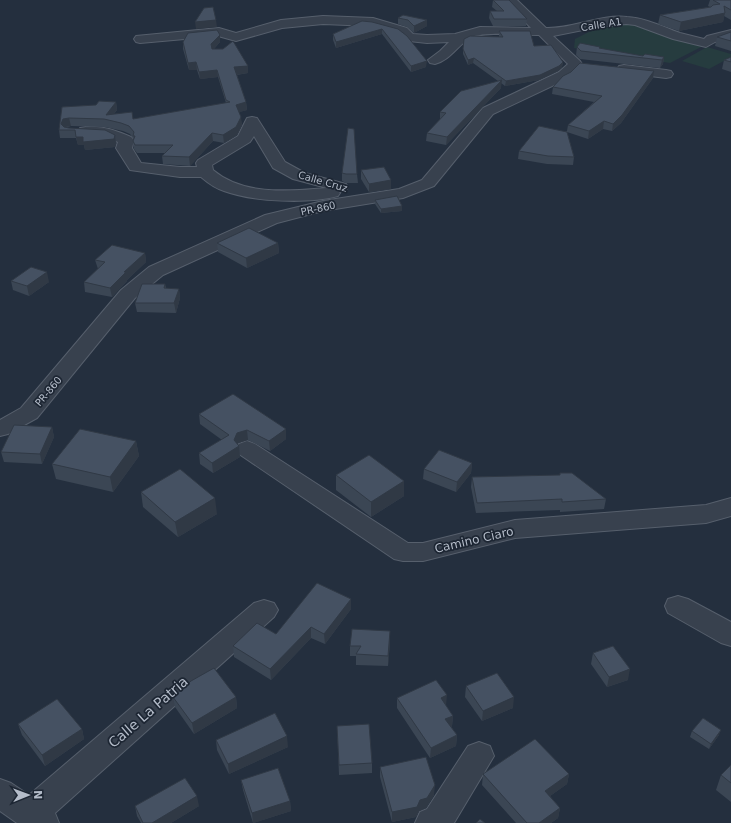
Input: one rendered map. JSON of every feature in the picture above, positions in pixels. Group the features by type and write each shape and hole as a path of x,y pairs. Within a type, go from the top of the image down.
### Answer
{"street":[{"name":"PR-860","path":"0,429 29,413 128,294 156,271 271,220 323,206 404,193 428,183 488,111 582,65 541,31 510,0"},
{"path":"638,22 660,18"},
{"name":"Calle A1","path":"236,37 281,24 323,20 373,22 403,31 409,37 427,39 456,38 480,31 556,32 598,23 626,20 638,22 677,36 706,43 711,39 731,34"},
{"path":"140,38 219,32 236,37"},
{"path":"435,60 446,54 450,47 469,34"},
{"path":"225,47 236,37"},
{"path":"610,67 666,74"},
{"name":"Calle Cruz","path":"205,172 204,163 245,139 252,121 279,165 299,176 355,190 370,199"},
{"path":"71,131 109,134 126,140 124,148 136,167 180,172 205,172 212,180 231,188 266,194 296,196 355,190"},
{"name":"Camino Ciaro","path":"247,449 403,552 423,552 514,530 606,521 706,514 731,507"},
{"path":"678,606 731,635"},
{"name":"Calle La Patria","path":"37,818 264,610"},
{"path":"430,823 438,820 479,756"},
{"path":"0,793 37,818"}],"green space":[{"path":"625,23 703,46 670,63 574,48 575,39 601,26"},
{"path":"707,47 731,54 731,57 709,69 682,61"}],"building":[{"path":"493,0 509,0 527,19 494,19 490,11 504,11"},
{"path":"713,0 731,0 731,10 724,6 725,13 681,22 660,15 711,7 713,5 720,4"},
{"path":"213,7 216,20 195,22 204,8"},
{"path":"403,15 427,20 414,26 408,20 398,18"},
{"path":"362,21 398,29 407,36 427,61 411,66 382,29 336,42 333,34"},
{"path":"217,30 220,35 211,44 212,49 223,49 233,41 248,66 234,67 246,102 236,105 241,117 236,127 223,135 212,133 189,157 162,156 173,145 135,145 133,141 135,136 133,136 134,132 129,126 104,119 69,118 63,119 61,124 64,127 69,128 105,130 115,135 114,139 83,142 83,137 76,137 75,130 59,130 62,107 96,105 99,101 116,102 106,115 132,112 133,119 230,102 226,100 217,70 199,72 196,62 188,63 183,42 188,33"},
{"path":"499,31 530,31 534,46 551,45 563,62 559,66 540,75 506,81 474,58 468,60 463,49 464,39 470,36 503,37"},
{"path":"731,32 731,41 717,37"},
{"path":"580,43 643,56 645,54 664,57 662,60 581,51 577,47"},
{"path":"731,57 731,62 724,60"},
{"path":"580,63 654,71 622,115 613,124 604,121 589,131 568,125 602,96 553,87 563,76 571,72"},
{"path":"502,80 447,137 427,133 446,113 440,112 461,91"},
{"path":"539,126 567,132 574,157 548,156 519,151"},
{"path":"348,128 354,129 357,174 342,173"},
{"path":"384,167 391,180 369,184 361,170"},
{"path":"397,196 402,206 381,209 375,200"},
{"path":"249,228 278,243 246,258 217,243"},
{"path":"112,245 145,253 124,272 126,272 110,288 84,282 105,262 95,260"},
{"path":"31,267 47,272 27,286 11,281"},
{"path":"142,284 165,284 164,288 179,289 174,303 135,303"},
{"path":"233,394 286,429 269,441 247,430 237,433 234,440 239,446 212,463 199,453 229,435 199,414"},
{"path":"14,425 52,427 40,454 1,452"},
{"path":"80,429 136,441 110,477 52,464"},
{"path":"439,450 472,463 457,482 424,469"},
{"path":"369,455 404,481 371,502 336,475"},
{"path":"180,469 215,498 175,522 141,492"},
{"path":"560,473 572,473 606,499 562,502 562,499 477,503 472,477 560,475"},
{"path":"317,583 351,599 324,634 311,627 270,669 233,646 257,623 276,634"},
{"path":"352,629 390,631 388,656 356,654 361,646 350,646"},
{"path":"613,646 630,669 609,677 593,653"},
{"path":"214,668 236,697 192,723 173,697 191,681"},
{"path":"497,673 514,697 483,711 466,686"},
{"path":"436,680 447,695 441,698 453,716 445,719 457,735 431,748 397,698"},
{"path":"57,699 82,729 42,755 18,724"},
{"path":"275,713 287,736 228,764 216,740"},
{"path":"703,718 721,730 711,744 692,731"},
{"path":"369,724 372,763 339,765 337,726"},
{"path":"535,739 569,774 545,791 560,808 539,823 527,823 483,774"},
{"path":"426,757 435,785 427,798 420,800 417,807 392,812 380,767"},
{"path":"731,765 731,783 721,775"},
{"path":"278,768 290,801 252,813 241,780"},
{"path":"185,778 197,796 152,823 143,823 135,806"},
{"path":"480,819 485,823 476,823"}]}
